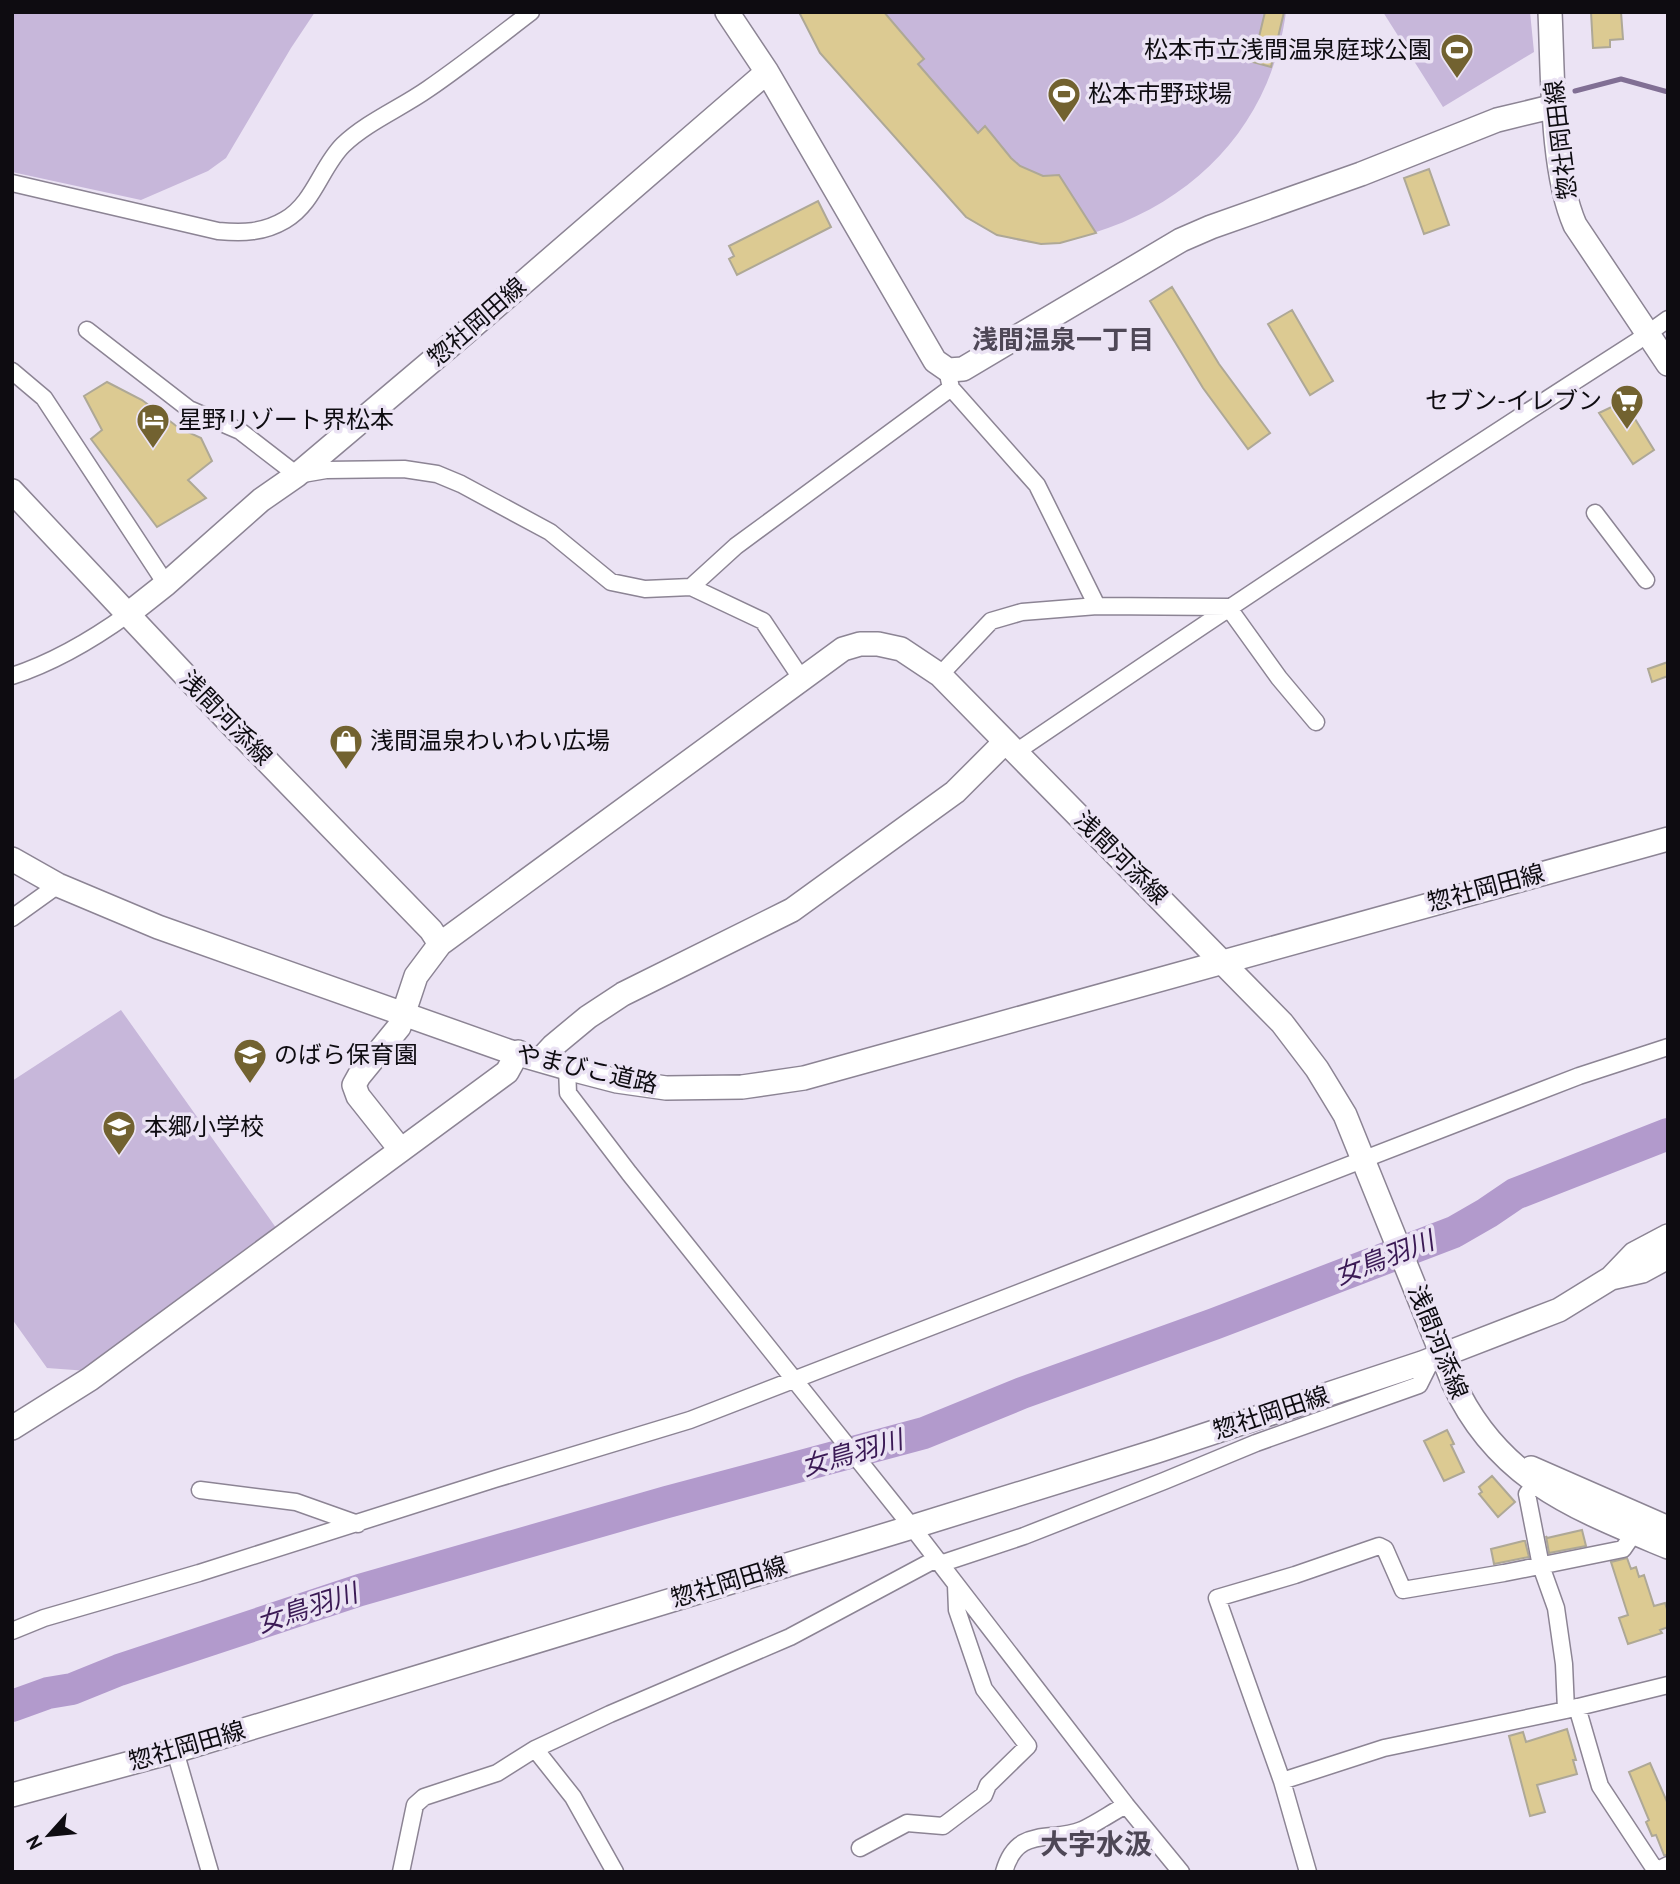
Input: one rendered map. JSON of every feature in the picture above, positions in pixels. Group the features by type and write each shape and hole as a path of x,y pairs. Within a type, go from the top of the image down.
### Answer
{"main road":[{"path":"727,12 767,72 935,361 949,379 1181,240 1361,174 1497,120 1555,106"},
{"name":"惣社岡田線","path":"1550,12 1555,106 1568,208 1576,225 1668,364"},
{"name":"惣社岡田線","path":"128,614 261,500 297,475 767,72"},
{"name":"浅間河添線","path":"14,496 432,930 440,944"},
{"name":"浅間河添線","path":"400,1149 358,1096 354,1085 399,1027 416,976 440,944 842,649 860,644 878,644 901,649 940,675 1224,962 1282,1023 1317,1069 1345,1115 1436,1350 1466,1410 1482,1433 1535,1483 1583,1512 1668,1547"},
{"path":"541,1059 588,1017 623,994 803,902 955,792 1011,747"},
{"name":"惣社岡田線","path":"1224,962 1668,839"},
{"name":"やまびこ道路","path":"12,859 58,885 158,927 508,1051 617,1081 666,1088 773,1084 804,1078 1224,962"},
{"path":"12,1428 90,1379 507,1072 518,1052"},
{"path":"1611,1278 1634,1254 1668,1236"},
{"path":"1611,1278 1642,1271 1668,1257"},
{"name":"惣社岡田線","path":"12,1795 175,1751 904,1518 1157,1451 1436,1350 1559,1310 1611,1278"},
{"name":"浅間河添線","path":"1511,1462 1544,1472 1668,1528"}],"street":[{"path":"12,183 218,231 245,233 267,229 287,219 302,207 342,146 353,136 428,90 531,12"},
{"path":"1011,747 1668,319"},
{"path":"87,330 190,409 240,431 297,475 326,470 404,468 437,474 550,532 611,582 645,589 691,587 763,621 801,678"},
{"path":"12,371 44,398 166,584"},
{"path":"691,587 736,546 949,379 1037,485 1097,606"},
{"path":"1595,513 1647,580"},
{"path":"940,675 991,621 1022,612 1097,606 1228,607"},
{"path":"1228,607 1279,678 1316,722"},
{"path":"12,676 29,671 89,642 128,614"},
{"path":"12,918 58,885"},
{"path":"12,1631 44,1618 358,1524 797,1385 1366,1165 1579,1076 1668,1047"},
{"path":"567,1068 568,1093 1181,1872"},
{"path":"401,1872 415,1805 424,1797 497,1773 535,1749 790,1637 938,1562 1024,1536 1256,1443 1419,1385 1436,1350"},
{"path":"1535,1483 1527,1494 1541,1566 1556,1608 1571,1708 1600,1786 1656,1871 1668,1865"},
{"path":"200,1490 296,1502 358,1524"},
{"path":"1308,1872 1282,1781 1217,1598 1379,1546 1385,1549 1404,1590 1623,1549 1634,1533"},
{"path":"860,1848 906,1823 943,1826 984,1795 988,1785 1028,1746 985,1689 957,1611 956,1585"},
{"path":"1282,1781 1384,1748 1668,1685"},
{"path":"535,1749 573,1797 615,1872"},
{"path":"175,1751 210,1872"},
{"path":"1004,1872 1012,1852 1027,1841 1039,1836 1080,1831 1126,1805"}],"shaded area":[{"path":"12,12 315,12 226,158 208,171 141,200 12,172"},
{"name":"松本市野球場","path":"800,12 1286,12 1278,50 1266,85 1249,117 1228,146 1204,171 1175,194 1143,213 1108,228 1070,240 1036,243 1002,236 966,217 820,53"},
{"name":"松本市立浅間温泉庭球公園","path":"1383,12 1530,12 1534,52 1443,107"},
{"name":"本郷小学校","path":"121,1010 279,1232 88,1371 47,1368 12,1319 12,1081"}],"building":[{"path":"799,12 884,12 924,59 918,64 978,133 985,126 1020,166 1043,176 1059,175 1096,233 1060,243 1041,244 997,235 966,217 820,53"},
{"path":"1265,12 1284,12 1271,67 1253,62"},
{"path":"1591,12 1621,12 1623,39 1610,40 1610,47 1593,48"},
{"path":"1429,169 1449,225 1424,234 1404,178"},
{"path":"818,201 831,227 737,275 729,259 734,256 729,246"},
{"path":"1172,287 1219,364 1270,433 1248,449 1203,388 1150,301"},
{"path":"1292,310 1333,381 1310,395 1268,324"},
{"name":"星野リゾート界松本","path":"107,382 142,400 179,428 201,438 212,461 188,480 206,498 157,527 91,439 102,430 84,396"},
{"name":"セブン-イレブン","path":"1624,401 1654,450 1633,464 1599,413"},
{"path":"1668,662 1668,676 1652,682 1648,669"},
{"path":"1447,1430 1464,1472 1444,1481 1424,1441"},
{"path":"1492,1476 1515,1502 1498,1517 1479,1494 1482,1492 1479,1487"},
{"path":"1582,1530 1586,1546 1549,1553 1546,1536 1547,1538"},
{"path":"1525,1541 1529,1557 1494,1564 1491,1549"},
{"path":"1627,1558 1631,1569 1636,1567 1639,1577 1644,1575 1654,1606 1665,1603 1668,1612 1668,1627 1660,1630 1662,1633 1628,1644 1619,1618 1628,1615 1611,1562"},
{"path":"1567,1729 1577,1774 1537,1785 1545,1812 1530,1816 1509,1736 1523,1732 1526,1742"},
{"path":"1650,1763 1668,1804 1668,1855 1664,1855 1656,1835 1652,1836 1646,1822 1649,1820 1629,1772"}],"waterway":[{"path":"1575,91 1621,79 1668,92"},
{"name":"女鳥羽川","path":"12,1706 48,1693 72,1689 119,1670 360,1590 667,1502 924,1433 1022,1393 1214,1324 1454,1232 1515,1194 1668,1134"}],"place":[{"name":"松本市立浅間温泉庭球公園","path":"1457,80"},
{"name":"松本市野球場","path":"1064,124"},
{"name":"セブン-イレブン","path":"1627,431"},
{"name":"星野リゾート界松本","path":"153,450"},
{"name":"浅間温泉わいわい広場","path":"346,771"},
{"name":"のばら保育園","path":"250,1085"},
{"name":"本郷小学校","path":"119,1157"}],"district":[{"name":"浅間温泉一丁目","path":"1063,340"},
{"name":"大字水汲","path":"1096,1844"}]}
